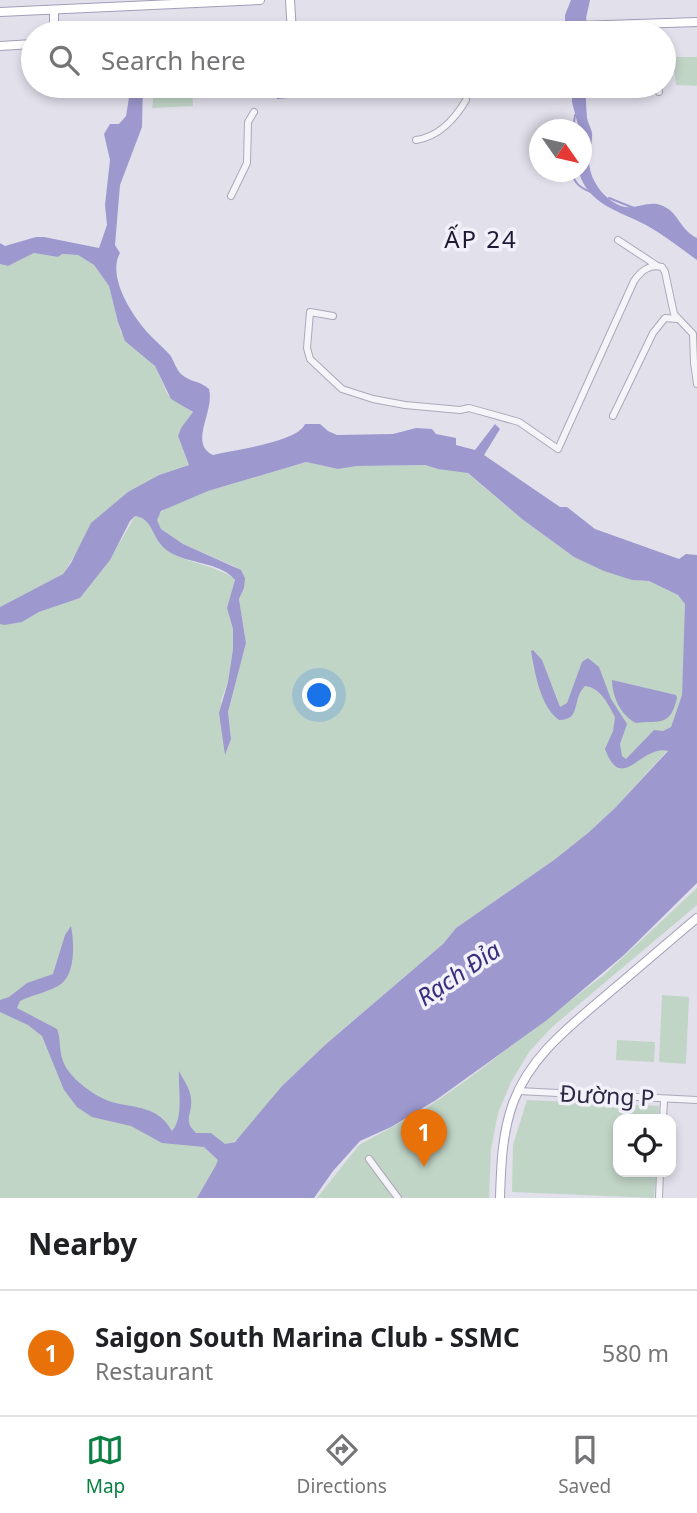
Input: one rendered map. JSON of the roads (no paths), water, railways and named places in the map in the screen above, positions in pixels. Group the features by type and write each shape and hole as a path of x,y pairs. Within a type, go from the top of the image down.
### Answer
{"main road":[{"path":"0,12 260,0"},
{"path":"290,0 291,21"},
{"path":"54,11 54,21"},
{"path":"676,25 697,22"},
{"path":"0,46 21,45"},
{"path":"500,1198 503,1140 518,1091 536,1061 555,1040 697,918"}],"street":[{"path":"416,140 433,135 445,127 466,100"},
{"path":"231,196 247,163 248,122 254,112"},
{"path":"618,240 662,267 665,272 677,318 693,334 697,384"},
{"path":"333,316 310,312 307,348 310,359 342,390 405,405 460,410 469,408 519,422 558,449 634,281 649,267 656,265"},
{"path":"613,415 653,332 665,318 677,318"},
{"name":"Đường P","path":"518,1091 697,1100"},
{"path":"663,1114 664,1099"},
{"path":"369,1159 398,1198"},
{"path":"659,1198 660,1177"}],"water":[{"path":"571,0 590,0 587,21 565,21"},
{"name":"Rạch Đỉa","path":"129,98 143,98 142,127 120,185 115,245 120,253 116,273 134,315 170,355 179,372 209,389 209,407 202,435 206,450 213,455 249,448 290,436 305,424 320,424 337,435 393,434 416,428 432,429 436,434 456,438 456,445 475,450 495,424 500,429 484,455 560,507 567,507 595,529 679,559 686,554 697,555 697,883 624,955 547,1020 436,1100 391,1127 360,1141 333,1171 314,1198 197,1198 218,1160 204,1147 162,1143 131,1126 92,1117 77,1107 64,1090 42,1036 28,1025 0,1012 0,1000 9,997 27,983 53,974 65,935 71,926 73,956 66,979 52,989 20,1001 17,1008 57,1029 66,1067 83,1086 98,1096 153,1112 160,1116 172,1131 179,1111 179,1071 191,1096 189,1120 192,1128 196,1133 211,1133 225,1144 235,1142 282,1086 325,1045 443,944 456,928 588,833 668,751 649,754 633,765 618,768 611,762 605,749 613,731 615,717 603,697 591,687 585,686 571,717 559,720 543,698 531,651 542,660 560,707 567,703 582,662 588,658 599,667 611,699 627,724 620,744 622,756 626,759 654,730 663,731 671,727 682,695 685,604 678,595 649,581 632,580 574,557 522,519 468,473 425,465 357,466 338,469 306,462 208,491 161,511 157,520 161,529 183,544 241,570 245,578 239,599 246,643 228,712 231,739 225,755 219,713 228,682 233,649 233,629 227,608 235,580 220,569 181,557 164,548 141,518 135,516 130,521 110,560 80,598 39,612 22,622 0,624 0,607 63,574 91,523 128,492 159,475 189,465 178,436 193,412 171,399 155,366 125,341 109,286 94,265 78,255 62,254 58,257 34,253 8,266 0,264 0,243 5,246 36,237 99,248 107,225 105,205 110,160 104,134 110,124 119,124 126,116"},
{"path":"572,98 586,98 587,119 576,119"},
{"path":"592,176 608,199 621,206 658,204 668,209 691,235 697,238 697,260 653,229 597,200 583,183 592,182"},
{"path":"612,680 676,695 671,714 663,720 636,723 626,716 618,705"}],"waterway":[{"path":"574,119 575,115"},
{"path":"576,182 591,192"},
{"path":"609,198 634,208"}],"place":[{"name":"Saigon South Marina Club - SSMC","path":"424,1167"}],"district":[{"name":"ẤP 24","path":"481,240"}]}
